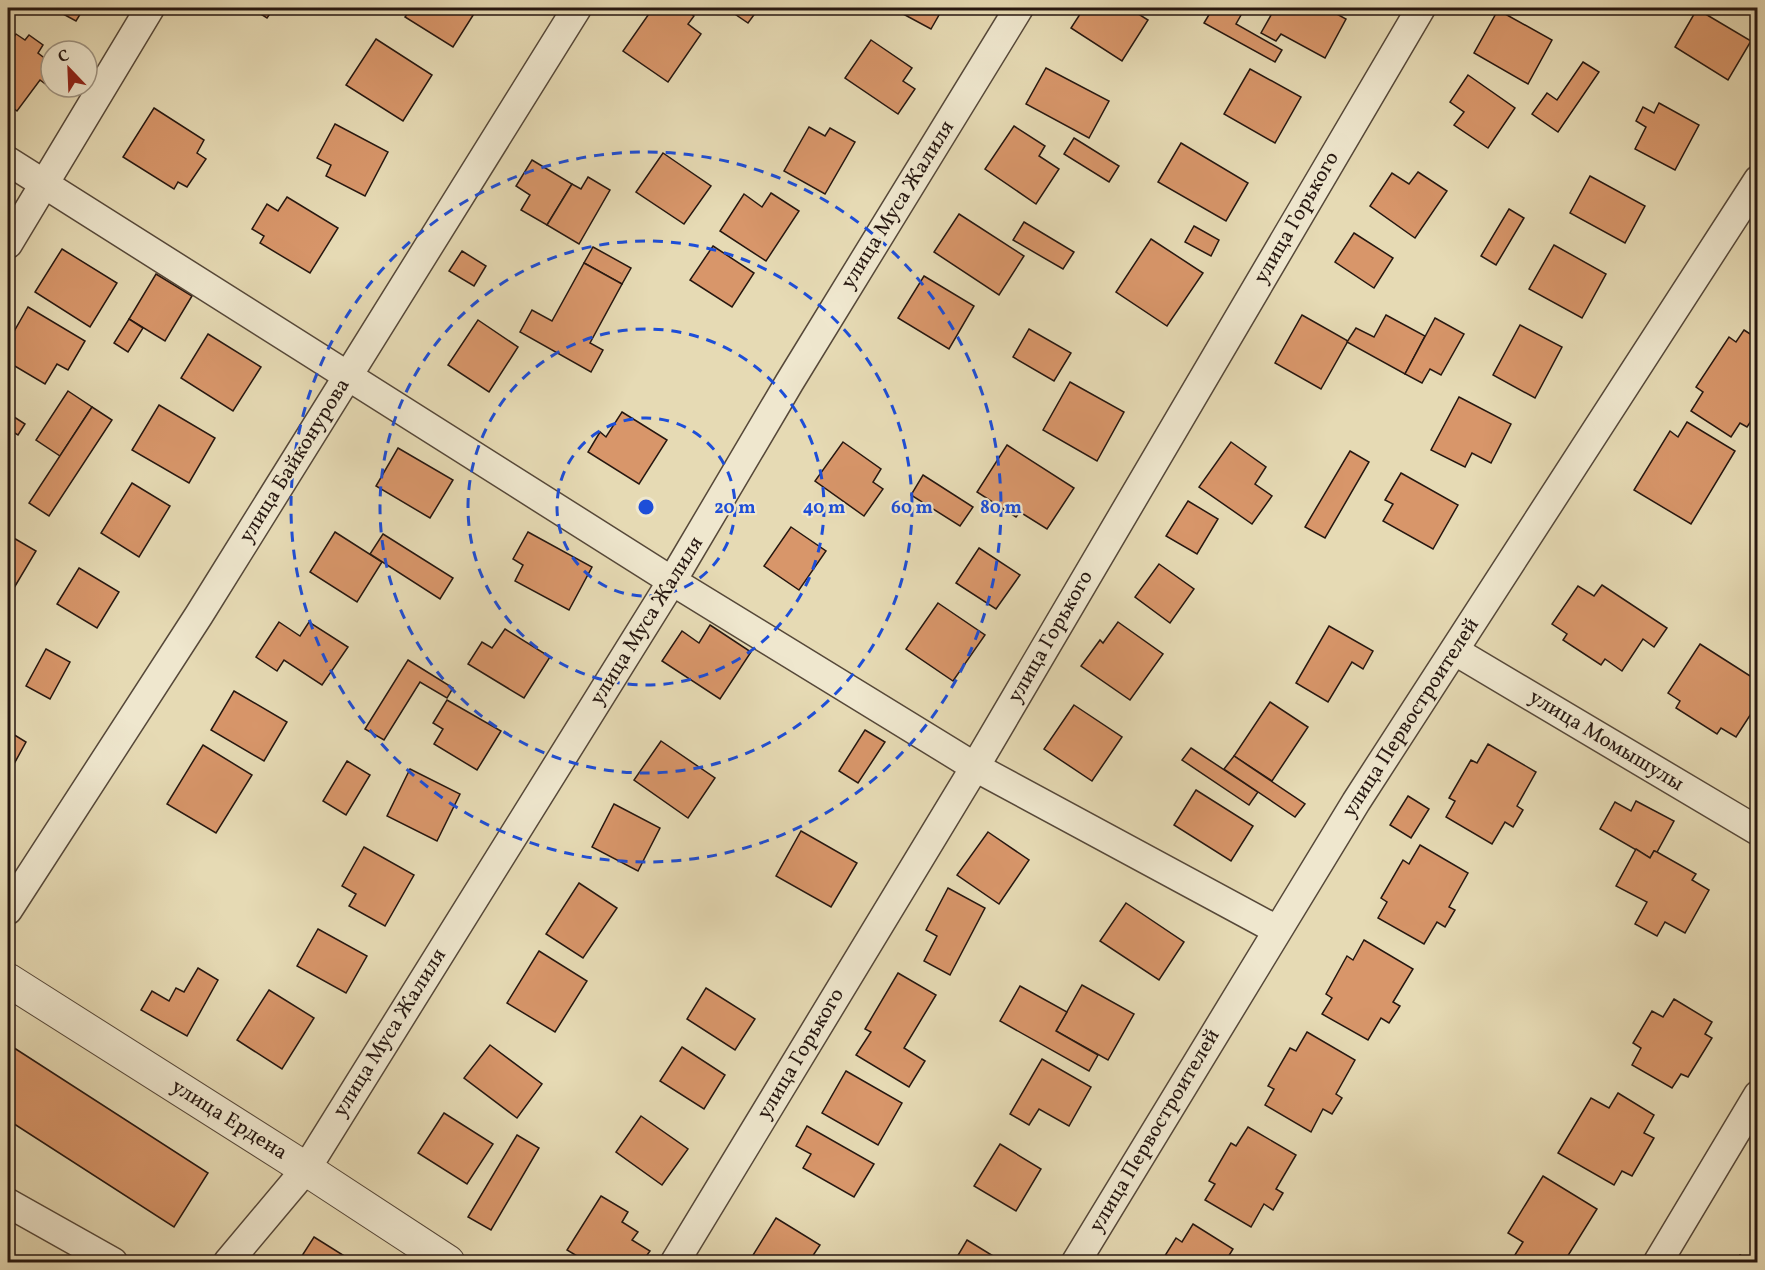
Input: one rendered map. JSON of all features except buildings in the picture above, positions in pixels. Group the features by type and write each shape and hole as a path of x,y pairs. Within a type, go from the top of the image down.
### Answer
{"street":[{"path":"8,244 150,8"},
{"name":"улица Байконурова","path":"8,910 199,615 577,8"},
{"name":"улица Муса Жалиля","path":"228,1263 306,1169 672,581 789,382 1019,8"},
{"name":"улица Горького","path":"675,1263 975,768 1421,8"},
{"path":"8,161 672,581 975,768 1277,930"},
{"name":"улица Первостроителей","path":"1076,1263 1356,802 1758,180"},
{"name":"улица Момышулы","path":"1455,651 1758,831"},
{"name":"улица Ердена","path":"8,980 306,1169 448,1263"},
{"path":"1658,1263 1758,1095"},
{"path":"8,1203 113,1263"}]}
